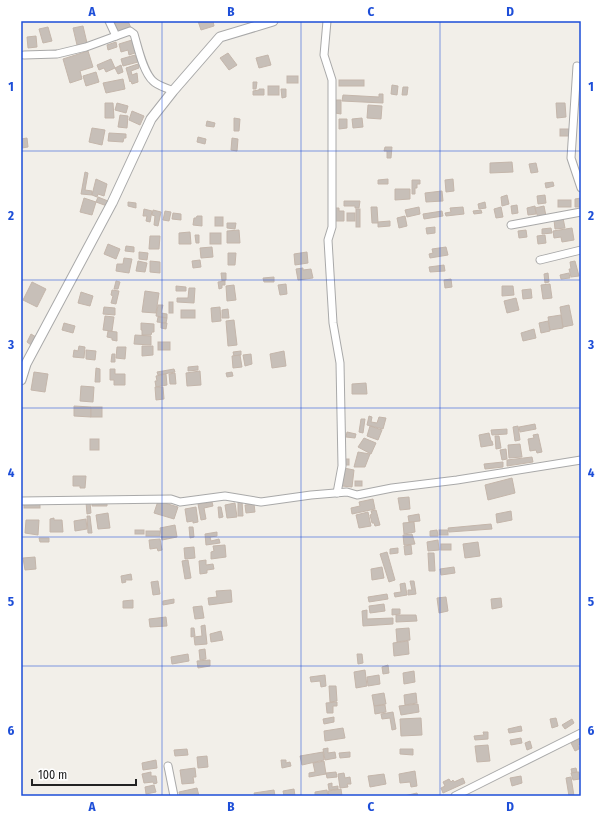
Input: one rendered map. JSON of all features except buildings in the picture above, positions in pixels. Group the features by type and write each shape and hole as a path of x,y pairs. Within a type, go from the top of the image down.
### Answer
{"street":[{"path":"109,21 116,36"},
{"path":"21,380 26,364 112,203 152,119 173,91 220,38 273,21"},
{"path":"327,21 324,55 332,80 332,227 328,240 333,323 340,363 342,423 342,466 337,493"},
{"path":"24,55 57,54 86,47 130,31 134,34 144,66 150,78 154,82 173,91"},
{"path":"576,66 571,158 581,188"},
{"path":"511,225 581,212"},
{"path":"540,260 581,250"},
{"path":"21,500 171,499 180,502 225,496 261,502 311,494 347,492 357,495 392,488 457,480 581,460"},
{"path":"455,796 581,733"},
{"path":"168,766 174,796"}]}
